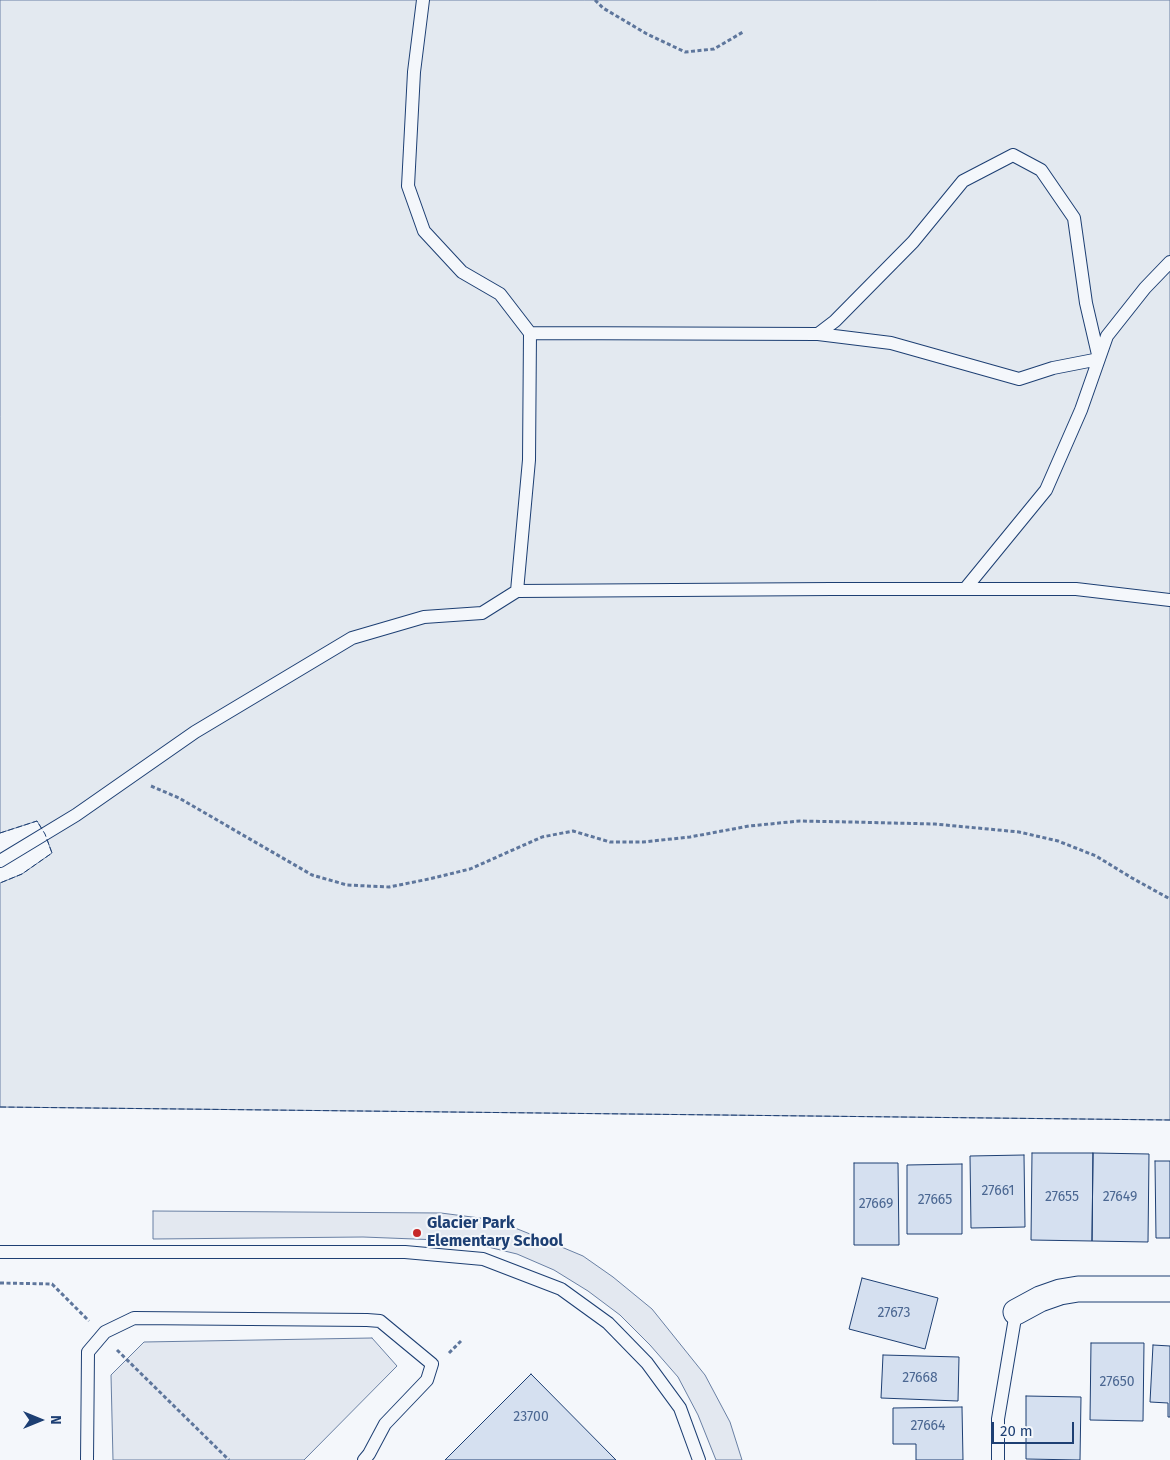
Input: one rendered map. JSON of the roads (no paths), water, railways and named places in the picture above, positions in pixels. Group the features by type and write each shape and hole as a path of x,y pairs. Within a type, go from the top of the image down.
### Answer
{"street":[{"path":"1016,1312 1040,1299 1060,1292 1078,1289 1170,1290"}],"lane":[{"path":"423,0 414,72 408,186 424,231 462,272 500,294 530,332 529,460 517,591"},
{"path":"818,334 835,321 912,242 963,181 1013,155 1041,170 1074,218 1086,303 1099,359"},
{"path":"965,589 1046,490 1081,410 1106,336 1145,288 1170,262"},
{"path":"530,332 818,334 891,343 1019,379 1053,368 1099,359"},
{"path":"0,862 76,815 195,732 352,638 424,617 482,613 517,591 1076,589 1170,600"},
{"path":"0,1252 405,1252 483,1259 561,1289 608,1323 647,1364 680,1408 699,1460"},
{"path":"998,1460 998,1419 1016,1312"},
{"path":"87,1460 88,1352 105,1332 134,1318 143,1318 380,1321 432,1364 427,1380 386,1424 364,1460"}],"place":[{"name":"Glacier Park Elementary School","path":"417,1233"}]}
